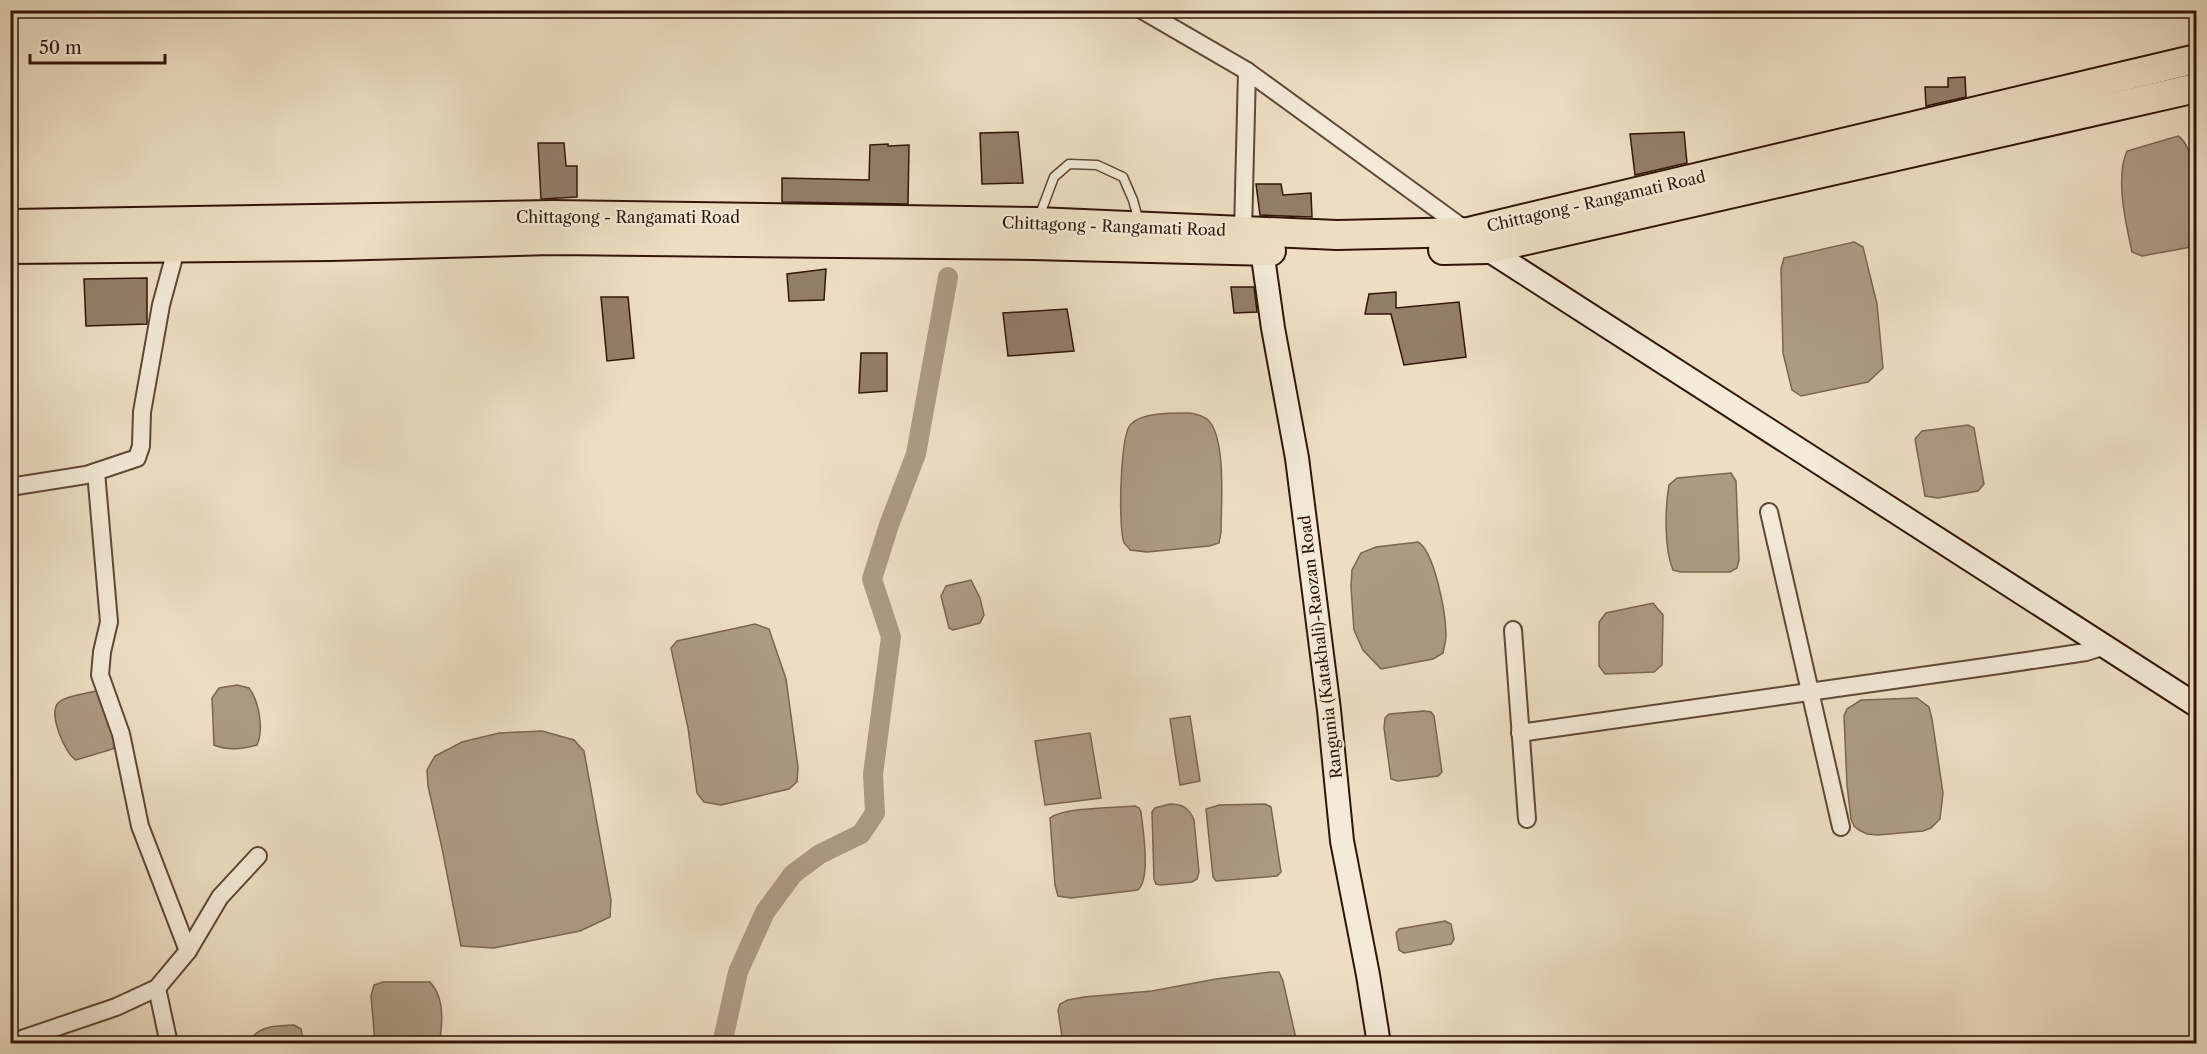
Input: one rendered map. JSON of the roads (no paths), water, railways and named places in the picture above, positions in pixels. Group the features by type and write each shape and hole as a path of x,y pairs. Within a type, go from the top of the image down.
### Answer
{"highway":[{"name":"Chittagong - Rangamati Road","path":"10,249 333,246 552,240 1032,245 1252,240 1337,235 1477,240 1978,124 2196,59"},
{"name":"Chittagong - Rangamati Road","path":"1978,124 2196,88"},
{"name":"Chittagong - Rangamati Road","path":"10,224 553,215 1139,225 1252,240"}],"street":[{"path":"1142,10 1247,71 1477,240 2196,705"},
{"path":"1247,71 1252,240"},
{"name":"Rangunia (Katakhali)-Raozan Road","path":"1252,240 1273,328 1297,458 1329,710 1342,842 1379,1044"},
{"path":"10,487 96,472 137,458 141,446 142,412 161,305 177,246"},
{"path":"96,472 109,622 102,651 100,675 120,734 140,826 188,951"},
{"path":"1769,512 1840,827"},
{"path":"1513,630 1527,819"},
{"path":"1520,733 2086,652 2104,646"},
{"path":"10,1043 116,1007 157,988 188,951 220,897 258,856"},
{"path":"157,988 169,1044"}],"lane":[{"path":"1037,222 1054,177 1069,164 1097,165 1123,177 1133,200 1139,225"}],"waterway":[{"path":"722,1044 738,972 765,912 793,874 820,854 861,834 875,813 873,774 891,637 872,579 889,525 916,454 948,277"}]}
